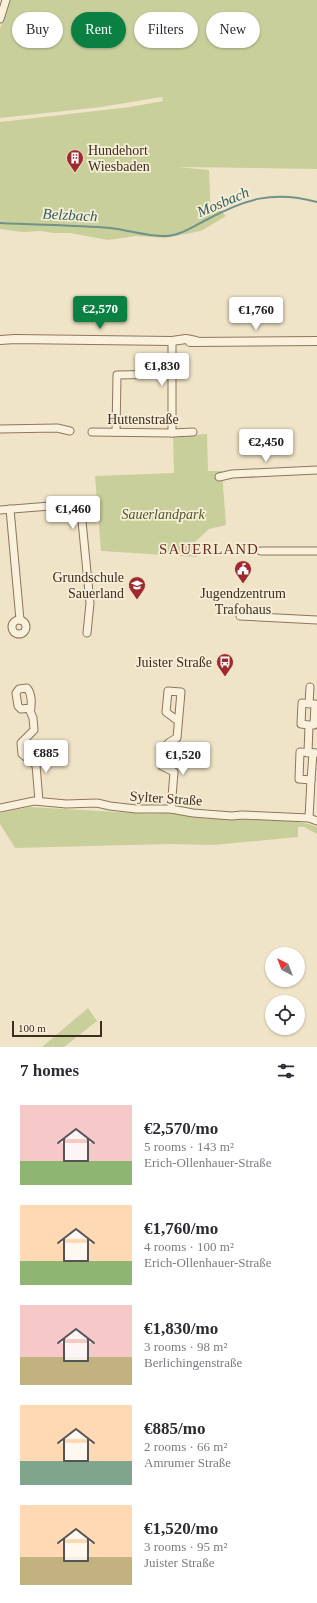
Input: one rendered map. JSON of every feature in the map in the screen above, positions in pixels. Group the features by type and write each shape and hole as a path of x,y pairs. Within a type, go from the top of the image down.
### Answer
{"street":[{"path":"0,19 6,0"},
{"path":"0,340 15,342 23,340 175,341 186,343 196,341 317,341"},
{"path":"172,433 172,374 175,341"},
{"path":"116,432 117,375 172,374"},
{"path":"0,429 57,428 70,431"},
{"name":"Huttenstraße","path":"92,432 193,432"},
{"path":"219,477 236,473 317,470"},
{"path":"0,510 75,504 78,506 82,521 90,603 88,632"},
{"path":"10,509 20,620"},
{"path":"261,551 317,551"},
{"path":"240,616 317,620"},
{"path":"309,704 310,687"},
{"path":"302,703 315,704 316,714 314,725 302,724 302,703"},
{"path":"31,708 30,711 33,718 34,730 21,743 22,754 36,766 39,801"},
{"path":"171,809 174,772 162,766 164,746 177,738 178,721"},
{"path":"309,725 313,753 311,780 314,790 309,818"},
{"path":"311,780 299,779 300,752 313,753"},
{"name":"Sylter Straße","path":"0,808 39,801 136,809 171,809 193,813 232,816 242,815 309,818 317,822"}],"green space":[{"path":"9,0 317,0 317,169 178,167 209,170 211,215 220,210 226,216 201,231 165,238 136,236 108,240 70,233 53,233 42,231 22,232 0,229 0,122 130,107 163,101 162,97 101,107 0,118 0,29"},
{"name":"Sauerlandpark","path":"207,434 208,471 222,471 226,525 209,529 195,542 197,557 101,551 95,476 174,473 173,436"},
{"path":"30,807 152,814 173,812 200,818 293,821 317,827 317,834 304,827 298,827 298,837 214,845 170,844 15,848 0,824 0,813"},
{"path":"88,1008 97,1021 64,1047 42,1047"}],"waterway":[{"name":"Mosbach","path":"0,223 110,228 167,236 182,232 234,207 260,199 287,197 301,198 317,202"}],"place":[{"name":"Hundehort Wiesbaden","path":"75,173"},
{"name":"Jugendzentrum Trafohaus","path":"243,584"},
{"name":"Grundschule Sauerland","path":"137,600"},
{"name":"Juister Straße","path":"225,677"}],"district":[{"name":"SAUERLAND","path":"209,549"}],"water label":[{"name":"Belzbach","path":"70,215"}]}
